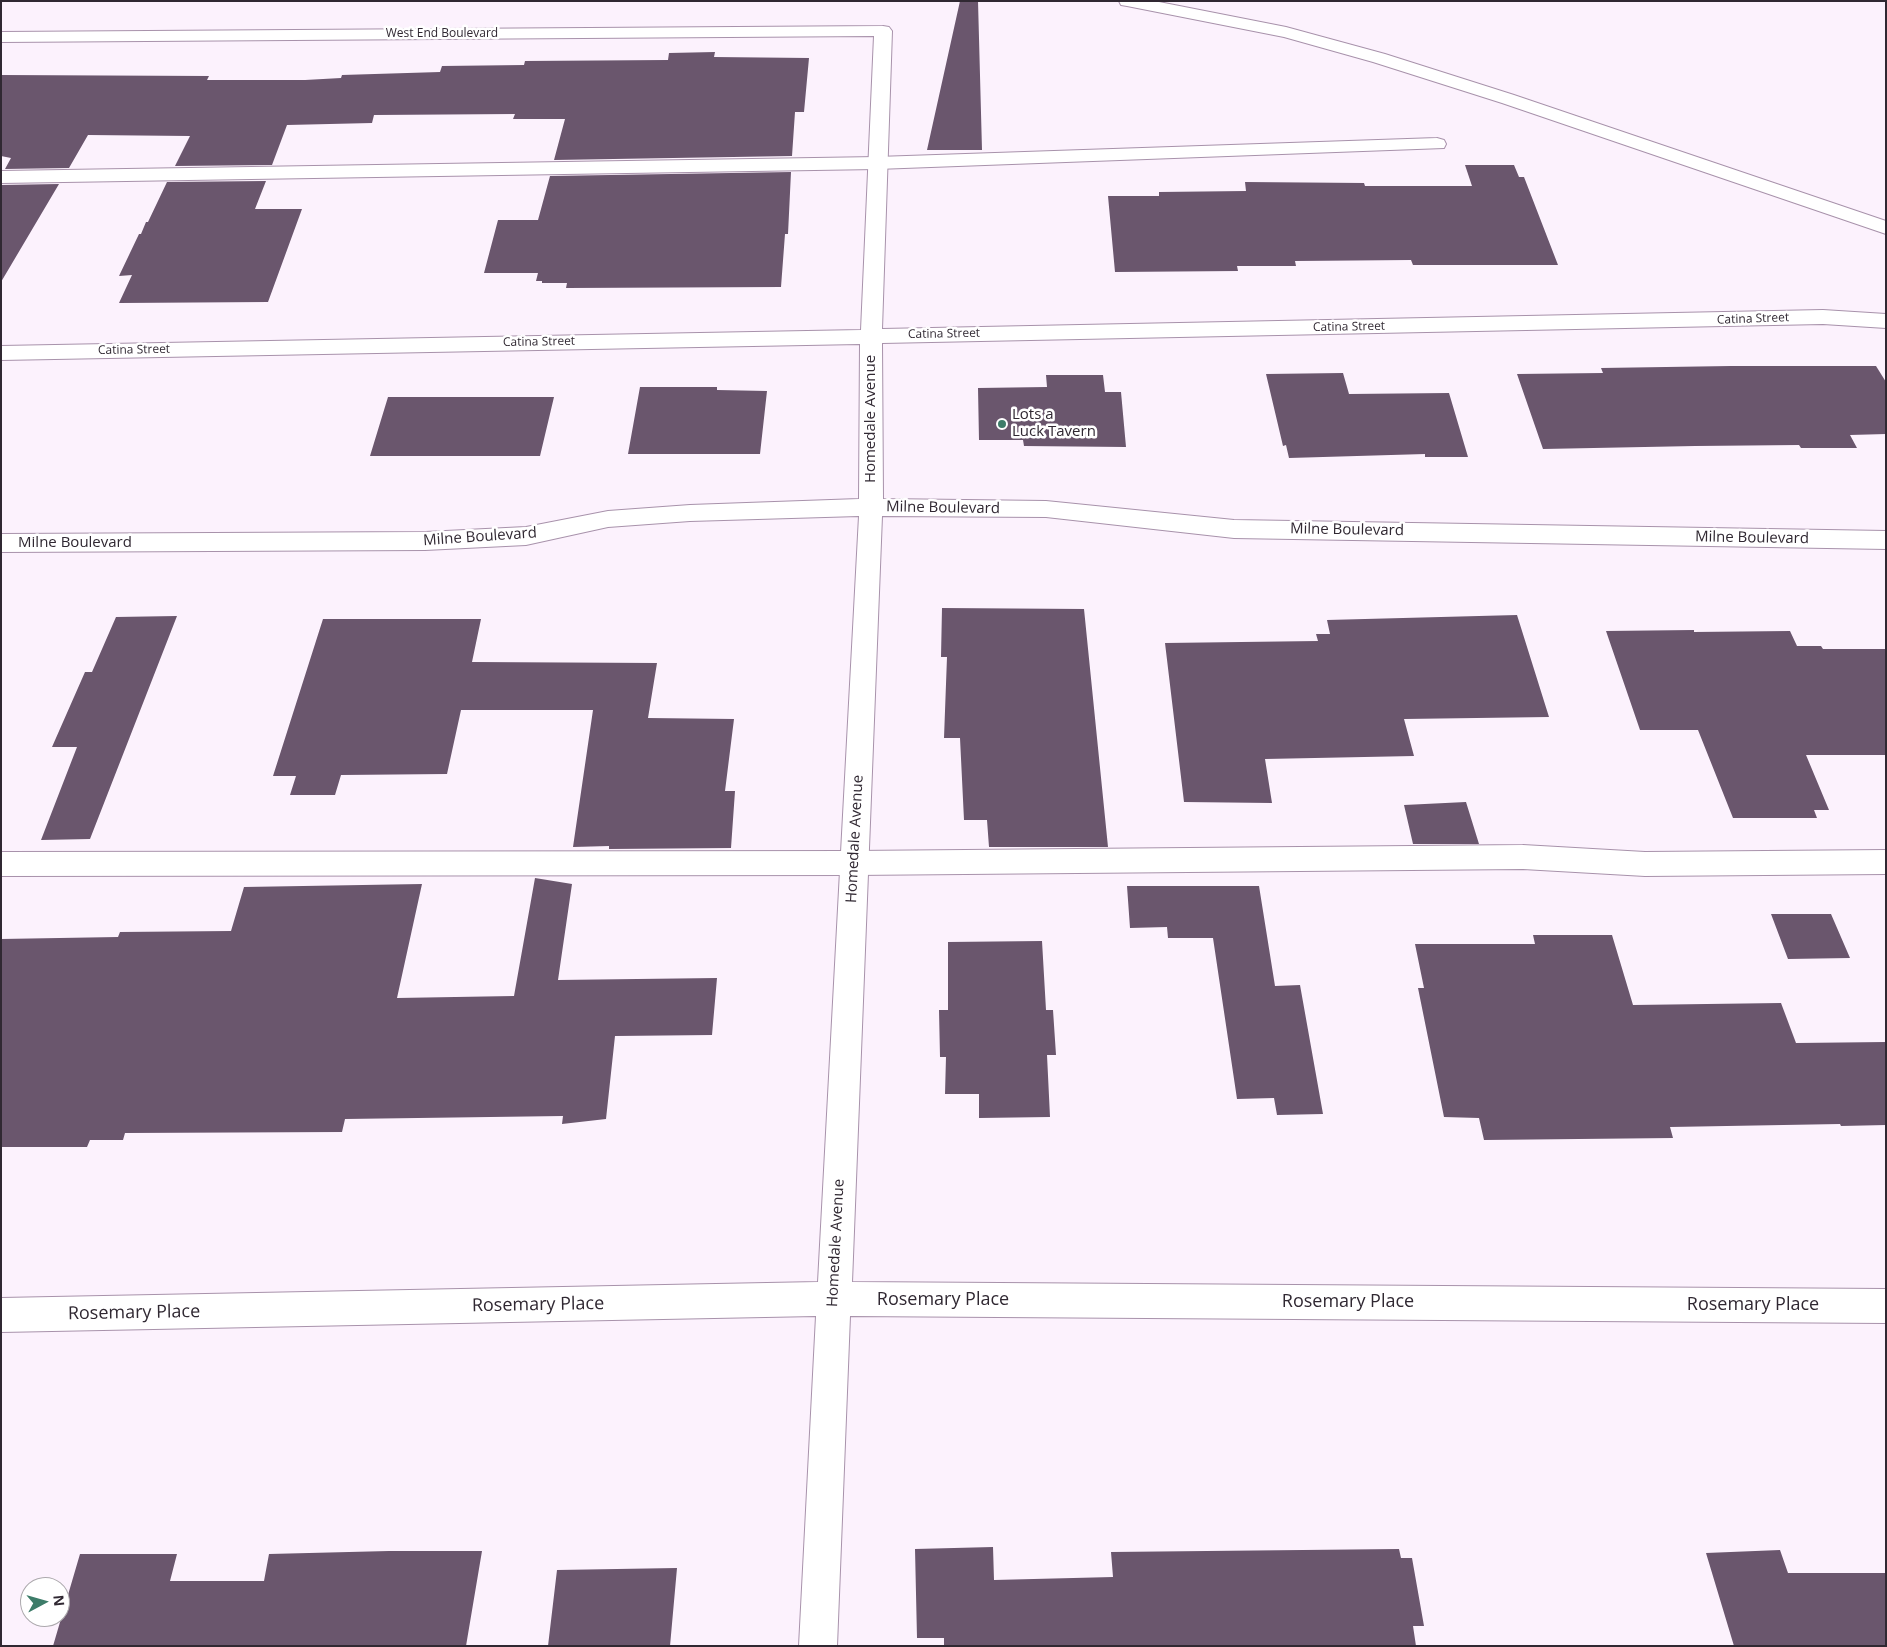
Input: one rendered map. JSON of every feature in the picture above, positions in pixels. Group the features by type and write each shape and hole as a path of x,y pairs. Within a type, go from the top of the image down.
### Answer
{"main road":[{"path":"1127,1 1286,32 1379,58 1508,98 1886,228"},
{"name":"West End Boulevard","path":"1,37 883,32"},
{"name":"Homedale Avenue","path":"818,1646 871,507 871,336 883,32"},
{"path":"1,177 877,163 1437,144"},
{"name":"Catina Street","path":"1,353 1823,317 1886,321"},
{"name":"Milne Boulevard","path":"1,543 434,541 526,536 617,519 690,513 871,507 1046,509 1234,528 1886,540"},
{"path":"1,864 854,864 1523,857 1645,864 1886,862"},
{"name":"Rosemary Place","path":"1,1315 833,1299 1886,1306"}],"building":[{"path":"960,1 978,1 982,150 927,150"},
{"path":"715,52 714,57 809,58 804,112 795,112 792,156 554,160 565,119 513,119 515,114 374,115 372,123 287,125 272,165 175,166 190,136 88,135 69,168 5,169 11,158 1,156 1,75 209,76 207,80 305,80 341,78 342,75 440,72 442,66 524,65 525,61 668,60 669,53"},
{"path":"1465,165 1514,165 1519,177 1524,177 1558,265 1413,265 1411,260 1295,261 1296,266 1237,266 1238,271 1115,272 1108,196 1159,196 1159,192 1246,191 1245,182 1364,183 1365,186 1472,186"},
{"path":"791,172 788,234 785,234 781,287 566,288 567,283 542,283 542,281 536,281 538,273 484,273 498,220 538,220 550,176"},
{"path":"266,181 255,209 302,209 268,302 119,303 132,275 119,276 167,182"},
{"path":"59,184 1,282 1,185"},
{"path":"1876,366 1886,382 1886,434 1850,435 1857,448 1801,448 1799,445 1543,449 1517,374 1603,373 1601,368"},
{"path":"1343,373 1349,394 1449,393 1468,457 1425,457 1425,454 1289,458 1286,445 1283,446 1266,374"},
{"path":"1046,375 1103,375 1105,392 1121,392 1126,447 1024,446 1023,440 979,440 978,388 1047,387"},
{"path":"640,387 717,387 717,390 767,391 760,454 628,454"},
{"path":"388,397 554,397 540,456 370,456"},
{"path":"942,608 1084,609 1108,847 989,847 987,820 964,820 960,738 944,738 947,657 941,657"},
{"path":"1517,615 1549,717 1404,719 1414,756 1265,759 1272,803 1184,802 1165,643 1318,641 1316,634 1330,634 1327,620"},
{"path":"177,616 90,839 41,840 77,747 52,747 85,672 92,672 116,617"},
{"path":"323,619 481,619 472,662 657,663 648,718 734,719 725,791 735,791 731,848 609,849 609,846 573,847 593,710 461,710 447,774 341,775 335,795 290,795 296,776 273,776"},
{"path":"1694,630 1694,632 1790,631 1797,646 1821,646 1823,649 1886,649 1886,755 1806,755 1829,810 1814,810 1817,818 1733,818 1698,730 1640,730 1606,631"},
{"path":"1466,802 1479,844 1413,844 1404,805"},
{"path":"535,878 572,884 558,980 717,978 712,1035 615,1036 606,1119 562,1124 563,1116 345,1119 342,1132 125,1133 123,1140 90,1140 87,1147 1,1147 1,939 118,937 120,932 231,931 244,887 422,884 397,998 514,996"},
{"path":"1127,886 1259,886 1275,986 1300,985 1323,1114 1277,1115 1274,1098 1237,1099 1213,938 1168,938 1167,927 1130,928"},
{"path":"1771,914 1831,914 1850,958 1788,959"},
{"path":"1533,935 1612,935 1633,1005 1781,1003 1796,1043 1886,1042 1886,1125 1670,1127 1673,1138 1484,1140 1479,1118 1444,1117 1418,988 1424,988 1415,944 1535,944"},
{"path":"1042,941 1046,1010 1053,1010 1056,1055 1047,1055 1050,1117 979,1118 979,1094 945,1094 946,1057 940,1057 939,1010 948,1010 948,942"},
{"path":"993,1547 994,1580 1113,1577 1111,1552 1399,1549 1401,1558 1412,1558 1424,1626 1413,1626 1416,1646 944,1646 944,1638 917,1638 915,1549"},
{"path":"1780,1550 1788,1573 1886,1573 1886,1646 1734,1646 1706,1553"},
{"path":"482,1551 466,1646 53,1646 59,1627 70,1627 70,1588 80,1554 177,1554 170,1581 264,1581 269,1554"},
{"path":"677,1568 670,1646 548,1646 557,1570"}],"place":[{"name":"Lots a Luck Tavern","path":"1002,424"}]}
